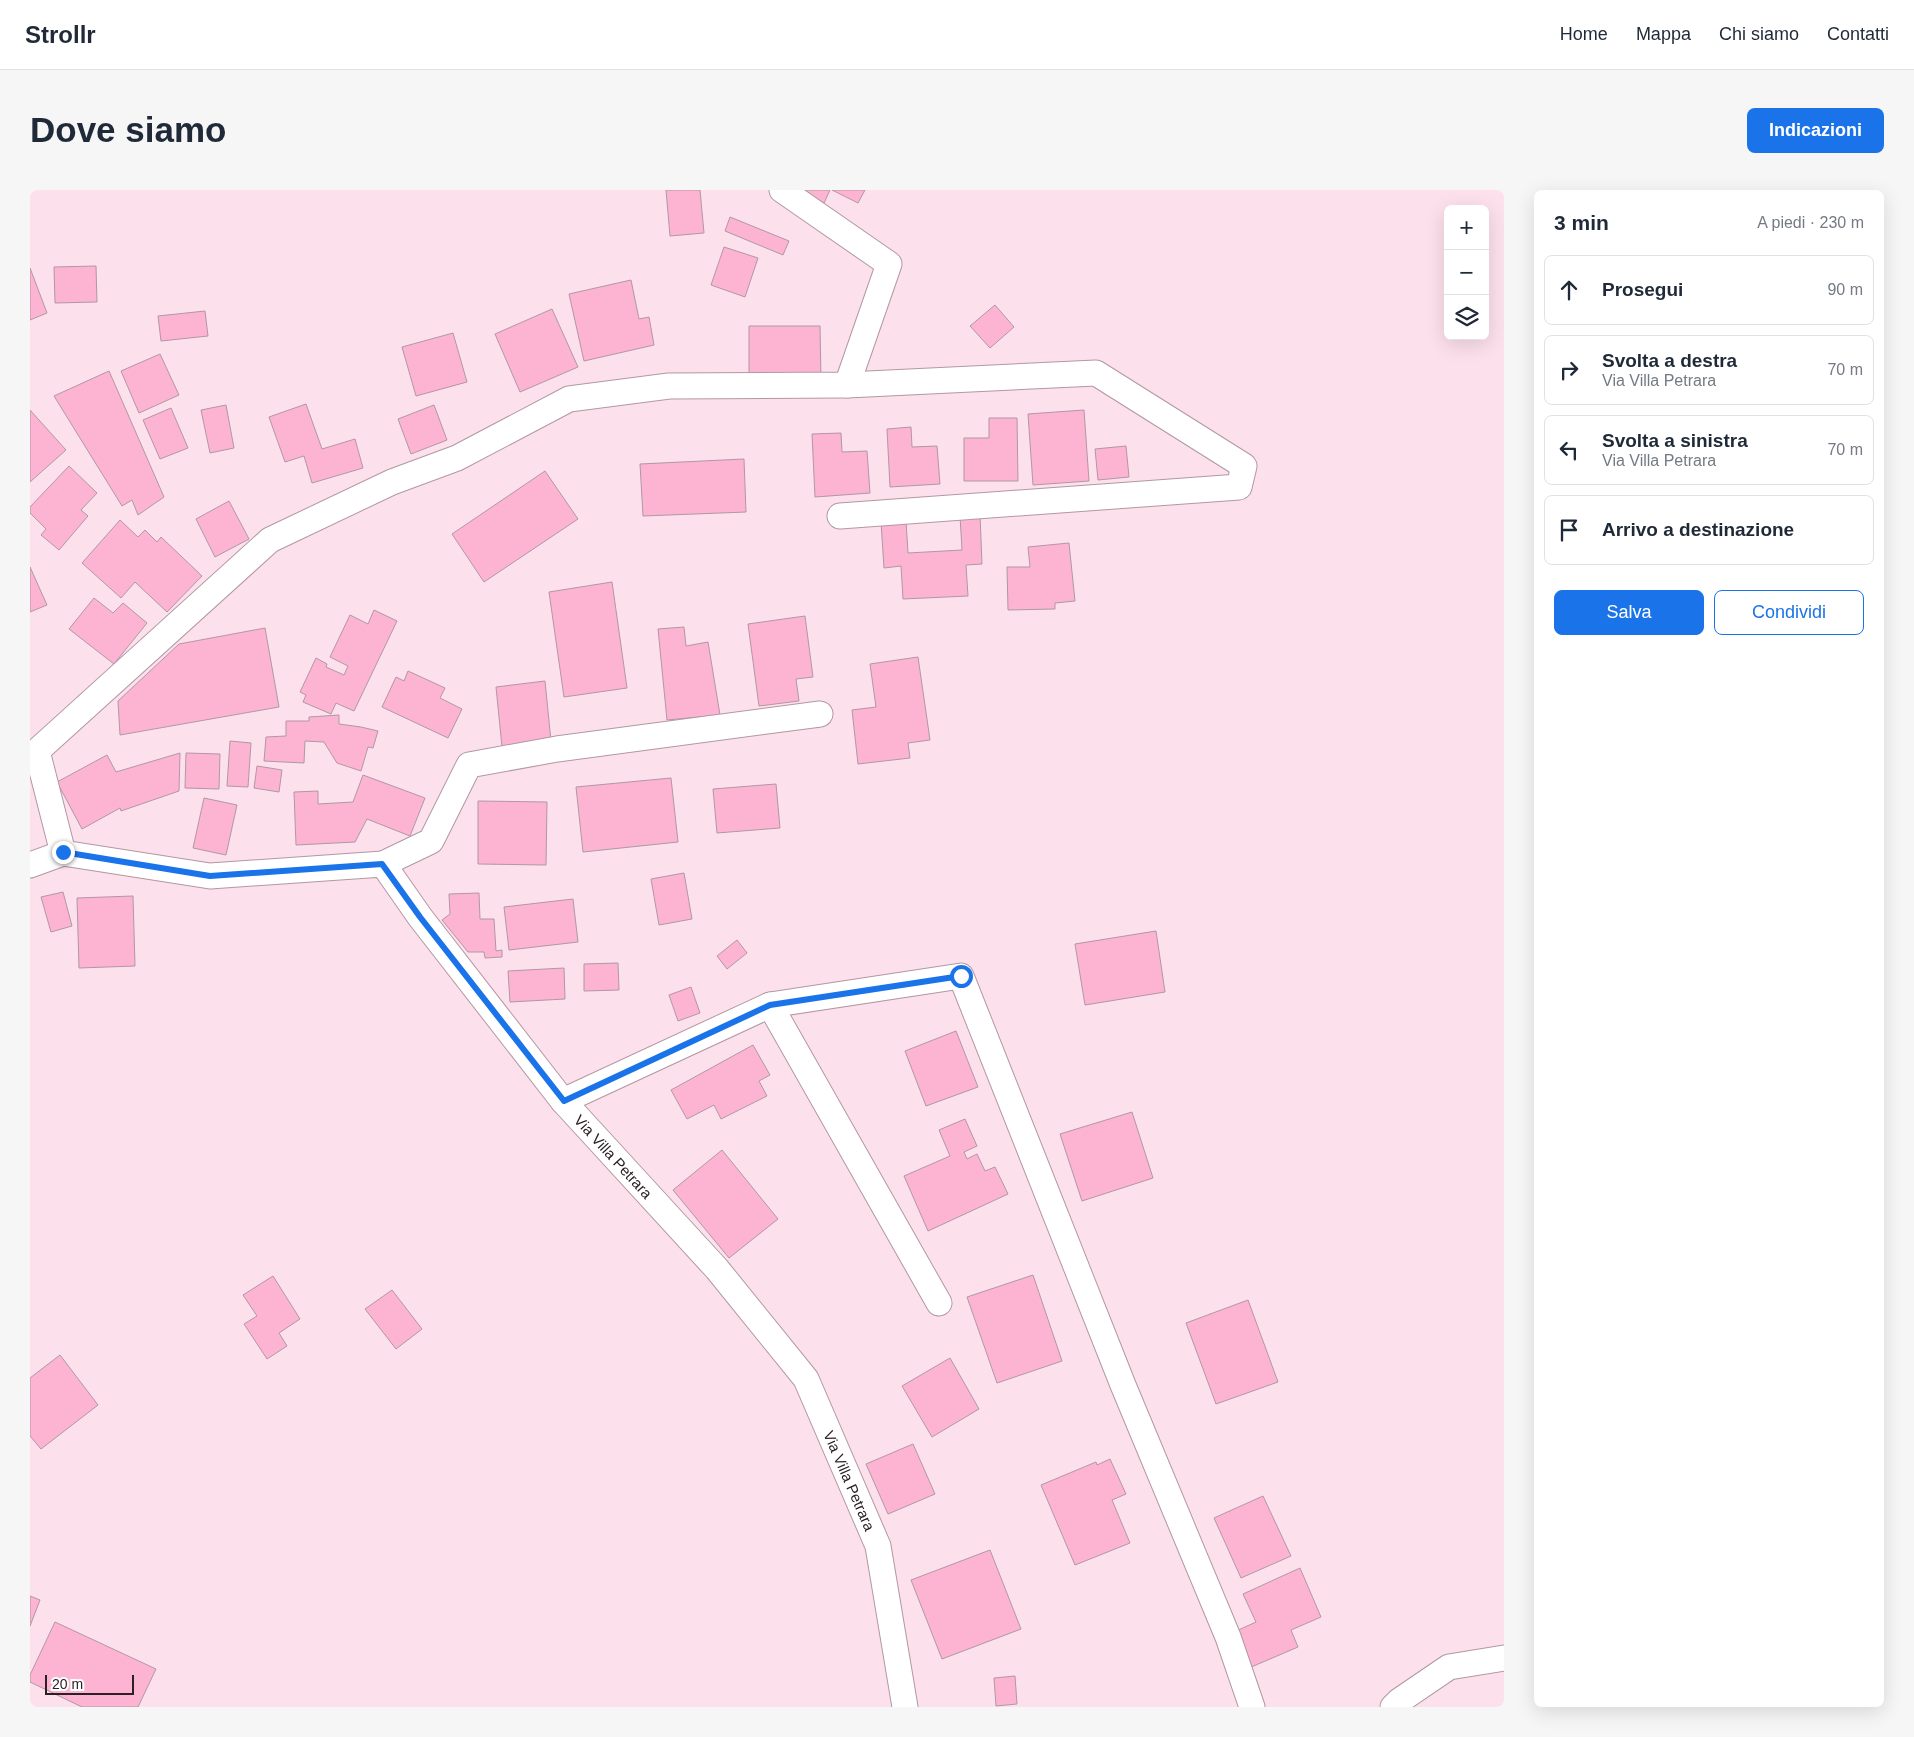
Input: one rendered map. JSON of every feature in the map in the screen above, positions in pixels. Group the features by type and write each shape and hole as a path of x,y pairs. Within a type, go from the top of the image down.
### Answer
{"street":[{"path":"782,190 889,264 847,385"},
{"path":"63,852 37,751 270,540 392,482 457,458 569,399 669,386 847,385 1096,373 1244,466 1239,488 840,516"},
{"path":"30,866 63,852 210,876 382,864 431,841 469,765 558,749 820,714"},
{"name":"Via Villa Petrara","path":"382,864 420,917 564,1101 717,1269 806,1379 878,1546 905,1707"},
{"path":"564,1101 770,1005 961,976 1122,1384 1228,1637 1252,1707"},
{"path":"770,1005 939,1302"},
{"path":"1393,1707 1449,1668 1504,1658"}],"building":[{"path":"666,190 700,190 704,233 670,236"},
{"path":"799,190 830,190 824,203"},
{"path":"832,190 865,190 858,203"},
{"path":"730,217 789,241 783,255 725,231"},
{"path":"724,247 758,258 745,297 711,285"},
{"path":"96,266 97,302 55,303 54,267"},
{"path":"30,268 47,313 30,320"},
{"path":"631,280 639,319 649,317 654,345 584,361 569,294"},
{"path":"995,305 1014,327 990,348 970,326"},
{"path":"552,309 578,367 520,392 495,334"},
{"path":"205,311 208,336 161,341 158,316"},
{"path":"749,326 820,326 821,379 749,379"},
{"path":"453,333 467,382 416,396 402,347"},
{"path":"160,354 179,395 139,413 121,371"},
{"path":"109,371 164,497 138,515 132,500 122,506 54,396"},
{"path":"306,404 322,449 355,439 363,468 312,483 304,456 285,462 269,417"},
{"path":"226,405 234,448 210,453 201,410"},
{"path":"434,405 447,440 411,454 398,419"},
{"path":"171,408 188,448 160,459 143,420"},
{"path":"30,410 66,450 30,482"},
{"path":"1084,410 1089,481 1033,485 1028,414"},
{"path":"989,418 1017,418 1018,481 964,481 964,438 989,438"},
{"path":"911,427 912,447 937,446 940,484 890,487 887,429"},
{"path":"841,433 842,452 867,451 870,493 815,497 812,434"},
{"path":"1126,446 1129,477 1098,480 1095,449"},
{"path":"744,459 746,512 643,516 640,464"},
{"path":"69,466 97,493 81,510 88,516 59,550 41,535 46,529 30,513 30,507"},
{"path":"545,471 578,519 484,582 452,534"},
{"path":"229,501 249,539 215,557 196,519"},
{"path":"980,515 982,564 966,565 968,596 903,599 901,566 884,568 881,522 906,521 908,553 962,550 960,516"},
{"path":"120,520 138,537 145,530 157,542 161,537 202,576 167,612 135,582 121,598 82,563"},
{"path":"1069,543 1075,601 1055,603 1055,609 1008,610 1007,567 1030,567 1028,547"},
{"path":"30,567 47,605 30,612"},
{"path":"612,582 627,688 564,697 549,592"},
{"path":"94,598 113,613 123,603 147,623 114,664 69,629"},
{"path":"374,610 397,621 354,711 336,703 331,714 303,702 306,695 300,692 316,658 327,664 326,667 344,675 348,666 330,657 350,615 368,624"},
{"path":"805,616 813,677 796,679 799,701 759,706 748,624"},
{"path":"684,627 686,646 708,642 720,715 667,720 658,629"},
{"path":"265,628 279,707 120,735 118,701 179,644"},
{"path":"918,657 930,740 908,743 910,758 858,764 852,710 876,707 870,664"},
{"path":"408,671 445,688 440,698 462,709 448,738 382,707 396,677 404,681"},
{"path":"545,681 551,741 502,747 496,687"},
{"path":"339,715 339,724 378,731 373,748 368,747 361,771 337,763 324,742 305,741 304,763 264,761 266,737 286,736 286,721 309,721 309,717"},
{"path":"230,741 251,743 248,787 227,786"},
{"path":"180,753 179,791 121,811 120,808 82,829 57,782 107,755 116,772"},
{"path":"186,753 220,754 219,789 185,788"},
{"path":"257,766 282,770 279,792 254,788"},
{"path":"363,775 425,798 410,836 367,819 355,842 296,845 294,792 318,791 318,804 353,802"},
{"path":"671,778 678,842 583,852 576,787"},
{"path":"776,784 780,828 717,833 713,789"},
{"path":"204,798 237,805 226,855 193,848"},
{"path":"478,801 547,802 546,865 478,864"},
{"path":"684,873 692,919 659,925 651,879"},
{"path":"63,892 72,926 51,932 41,897"},
{"path":"479,893 480,919 494,919 496,951 502,950 502,957 485,958 484,952 468,952 442,920 450,914 449,894"},
{"path":"133,896 135,966 79,968 77,898"},
{"path":"573,899 578,942 509,950 504,907"},
{"path":"1156,931 1165,992 1085,1005 1075,944"},
{"path":"737,940 747,953 727,969 717,956"},
{"path":"618,963 619,990 584,991 584,964"},
{"path":"564,968 565,999 510,1002 508,971"},
{"path":"691,987 700,1013 678,1021 669,995"},
{"path":"956,1031 978,1087 926,1106 905,1051"},
{"path":"753,1045 770,1075 759,1081 767,1096 721,1119 714,1105 687,1119 671,1090"},
{"path":"1132,1112 1153,1178 1082,1201 1060,1134"},
{"path":"965,1119 977,1146 964,1152 967,1159 977,1154 985,1171 995,1167 1008,1194 928,1231 904,1176 950,1156 939,1130"},
{"path":"722,1150 778,1219 729,1258 673,1190"},
{"path":"1033,1275 1062,1361 997,1383 967,1297"},
{"path":"273,1276 300,1319 279,1333 287,1346 267,1359 244,1324 257,1316 243,1295"},
{"path":"392,1290 422,1329 396,1349 365,1309"},
{"path":"1248,1300 1278,1382 1216,1404 1186,1323"},
{"path":"60,1355 98,1405 41,1449 30,1436 30,1378"},
{"path":"950,1358 979,1409 932,1437 902,1386"},
{"path":"913,1444 935,1494 888,1514 866,1464"},
{"path":"1110,1459 1126,1494 1112,1500 1130,1543 1075,1565 1041,1485 1096,1462 1097,1465"},
{"path":"1263,1496 1291,1556 1241,1578 1214,1518"},
{"path":"990,1550 1021,1629 942,1659 911,1580"},
{"path":"1300,1568 1321,1617 1291,1630 1298,1647 1249,1668 1234,1632 1256,1622 1243,1594"},
{"path":"30,1596 40,1600 30,1626"},
{"path":"55,1622 156,1669 138,1707 82,1707 30,1682 30,1675"},
{"path":"1015,1676 1017,1704 996,1706 994,1678"}],"route":[{"path":"63,852 210,876 382,864 420,917 564,1101 770,1005 961,976"}]}
